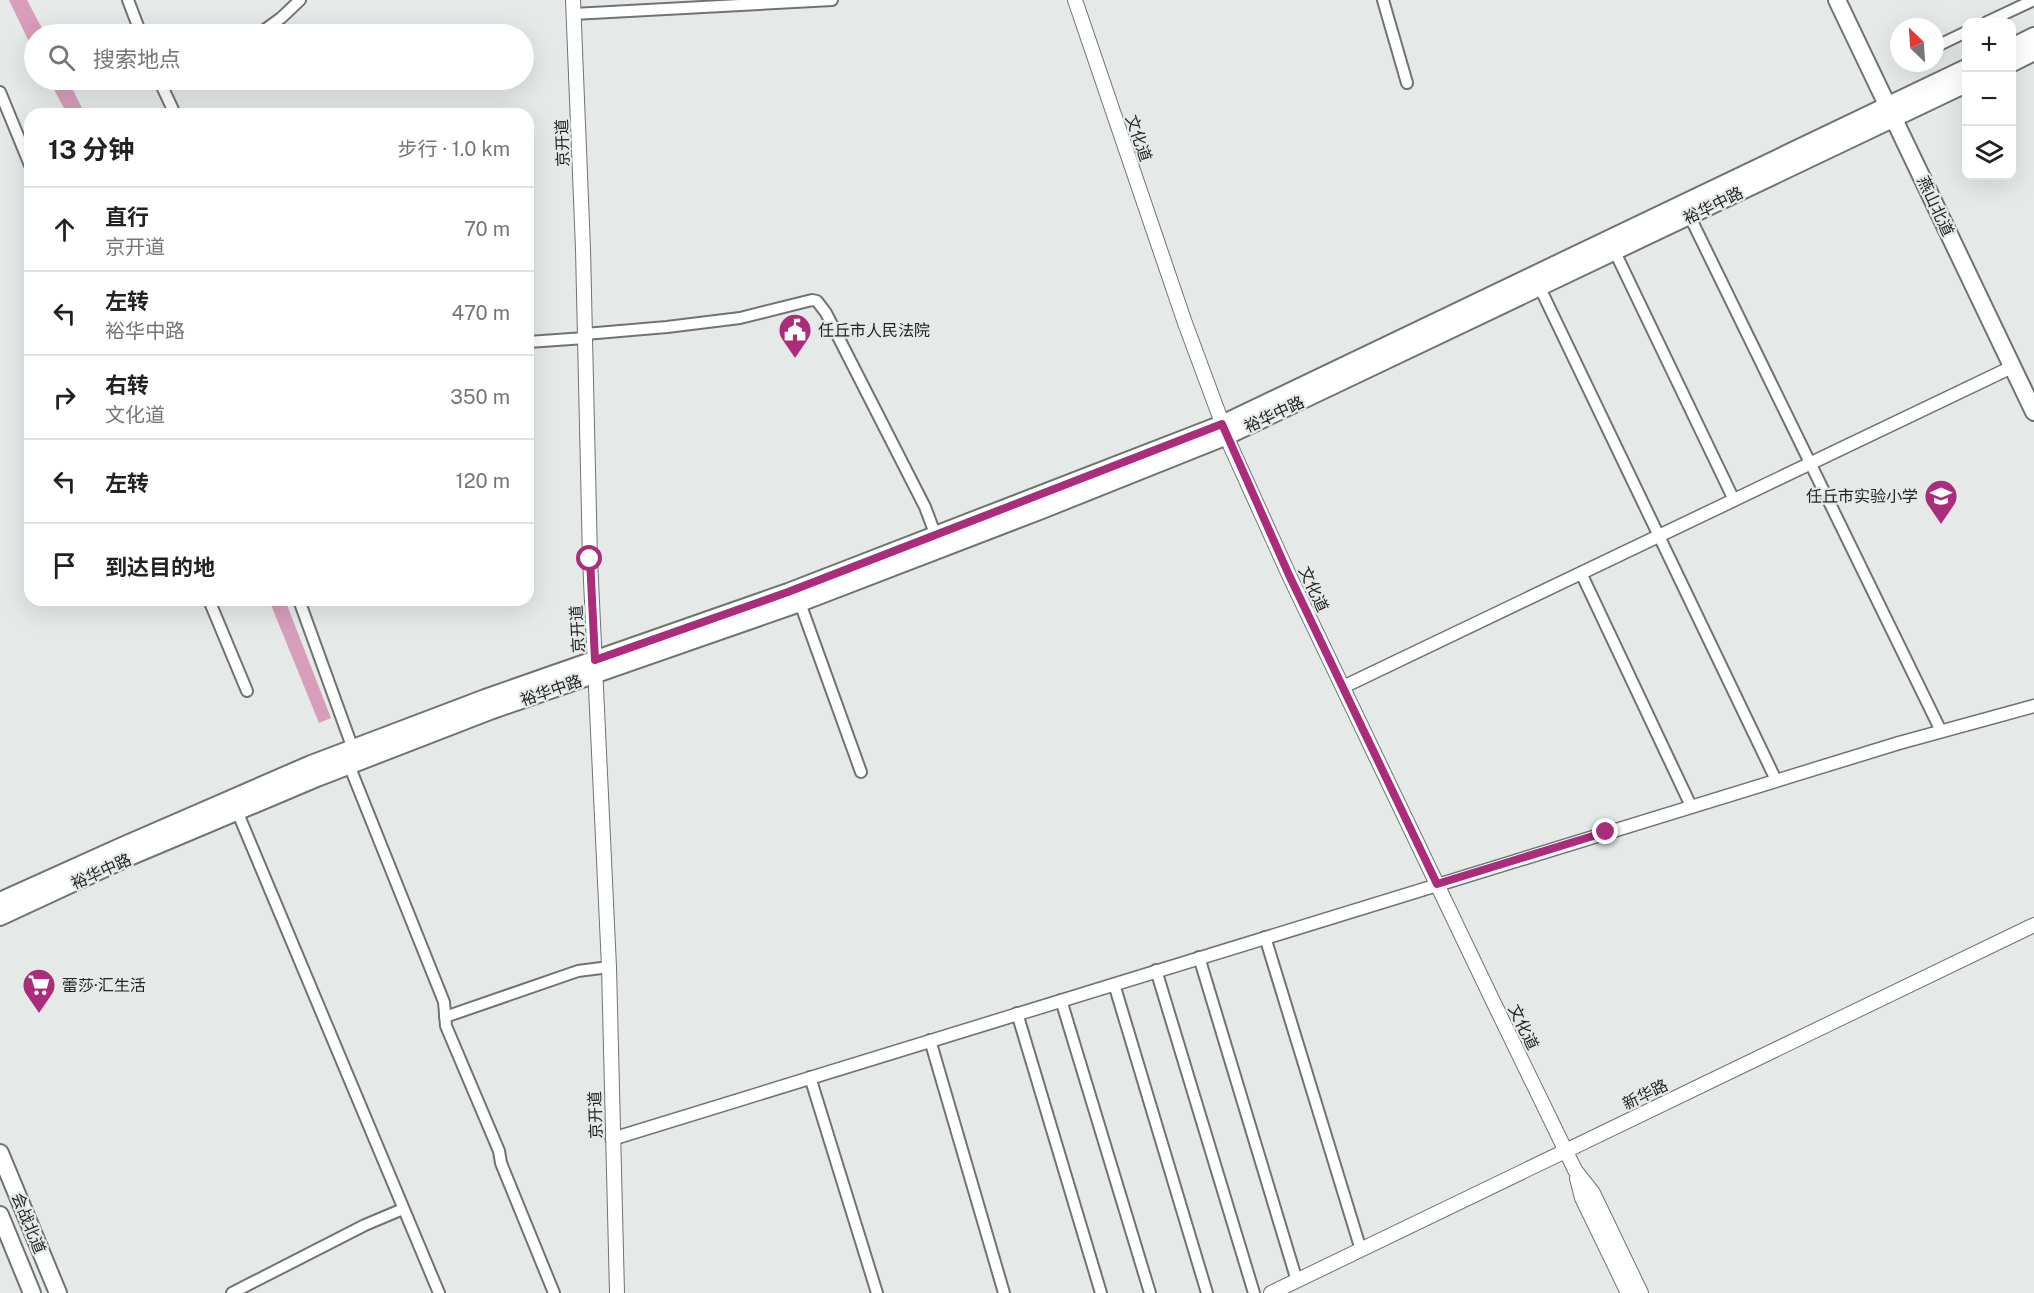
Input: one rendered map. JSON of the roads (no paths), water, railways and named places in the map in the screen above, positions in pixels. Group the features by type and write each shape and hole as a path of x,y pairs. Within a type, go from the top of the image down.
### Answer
{"main road":[{"name":"京开道","path":"573,0 595,667 609,967 616,1293"},
{"name":"文化道","path":"1075,0 1185,323 1224,430 1289,575 1575,1170 1582,1198 1628,1293"},
{"name":"燕山北道","path":"1838,0 1896,110 2034,386"},
{"name":"燕山北道","path":"1850,0 1896,110 2034,412"},
{"path":"2016,45 2034,36"},
{"path":"2016,61 2034,52"},
{"path":"1896,110 1962,70"},
{"path":"1896,110 1962,85"},
{"name":"裕华中路","path":"0,917 127,858 349,765 595,667 936,536 1224,430 1896,110"},
{"name":"裕华中路","path":"0,902 122,846 353,748 485,698 595,667 800,603 1042,510 1540,288 1690,217 1896,110"},
{"name":"新华路","path":"1271,1293 2034,925"},
{"name":"会战北道","path":"0,1153 58,1293"},
{"name":"文化道","path":"1575,1170 1593,1193 1641,1293"},
{"name":"会战北道","path":"0,1215 32,1293"}],"street":[{"path":"128,0 137,24"},
{"path":"273,24 300,0"},
{"path":"573,14 832,0"},
{"path":"1383,0 1407,83"},
{"path":"1996,18 2034,0"},
{"path":"1944,43 1962,34"},
{"path":"164,90 172,108"},
{"path":"0,92 24,150"},
{"path":"1690,217 1941,731"},
{"path":"1615,252 1734,500"},
{"path":"1540,288 1776,780"},
{"path":"534,341 740,318 812,300 818,301 909,476 936,536"},
{"path":"1343,687 2012,367"},
{"path":"1581,573 1691,806"},
{"path":"800,603 861,772"},
{"path":"211,606 246,691"},
{"path":"301,606 353,748"},
{"path":"612,1139 1776,780 1941,731 2033,708"},
{"path":"349,765 444,1002 446,1026 499,1151 501,1163 554,1293"},
{"path":"237,812 439,1293"},
{"path":"1265,937 1361,1250"},
{"path":"1199,957 1297,1281"},
{"path":"445,1017 568,974 609,967"},
{"path":"1156,970 1254,1293"},
{"path":"1114,984 1207,1293"},
{"path":"1061,1000 1150,1293"},
{"path":"1017,1013 1101,1293"},
{"path":"930,1040 1004,1293"},
{"path":"810,1077 877,1293"},
{"path":"232,1293 356,1230 403,1209"}],"place":[{"name":"任丘市人民法院","path":"795,359"},
{"name":"任丘市实验小学","path":"1941,525"},
{"name":"蕾莎·汇生活","path":"39,1014"}]}
